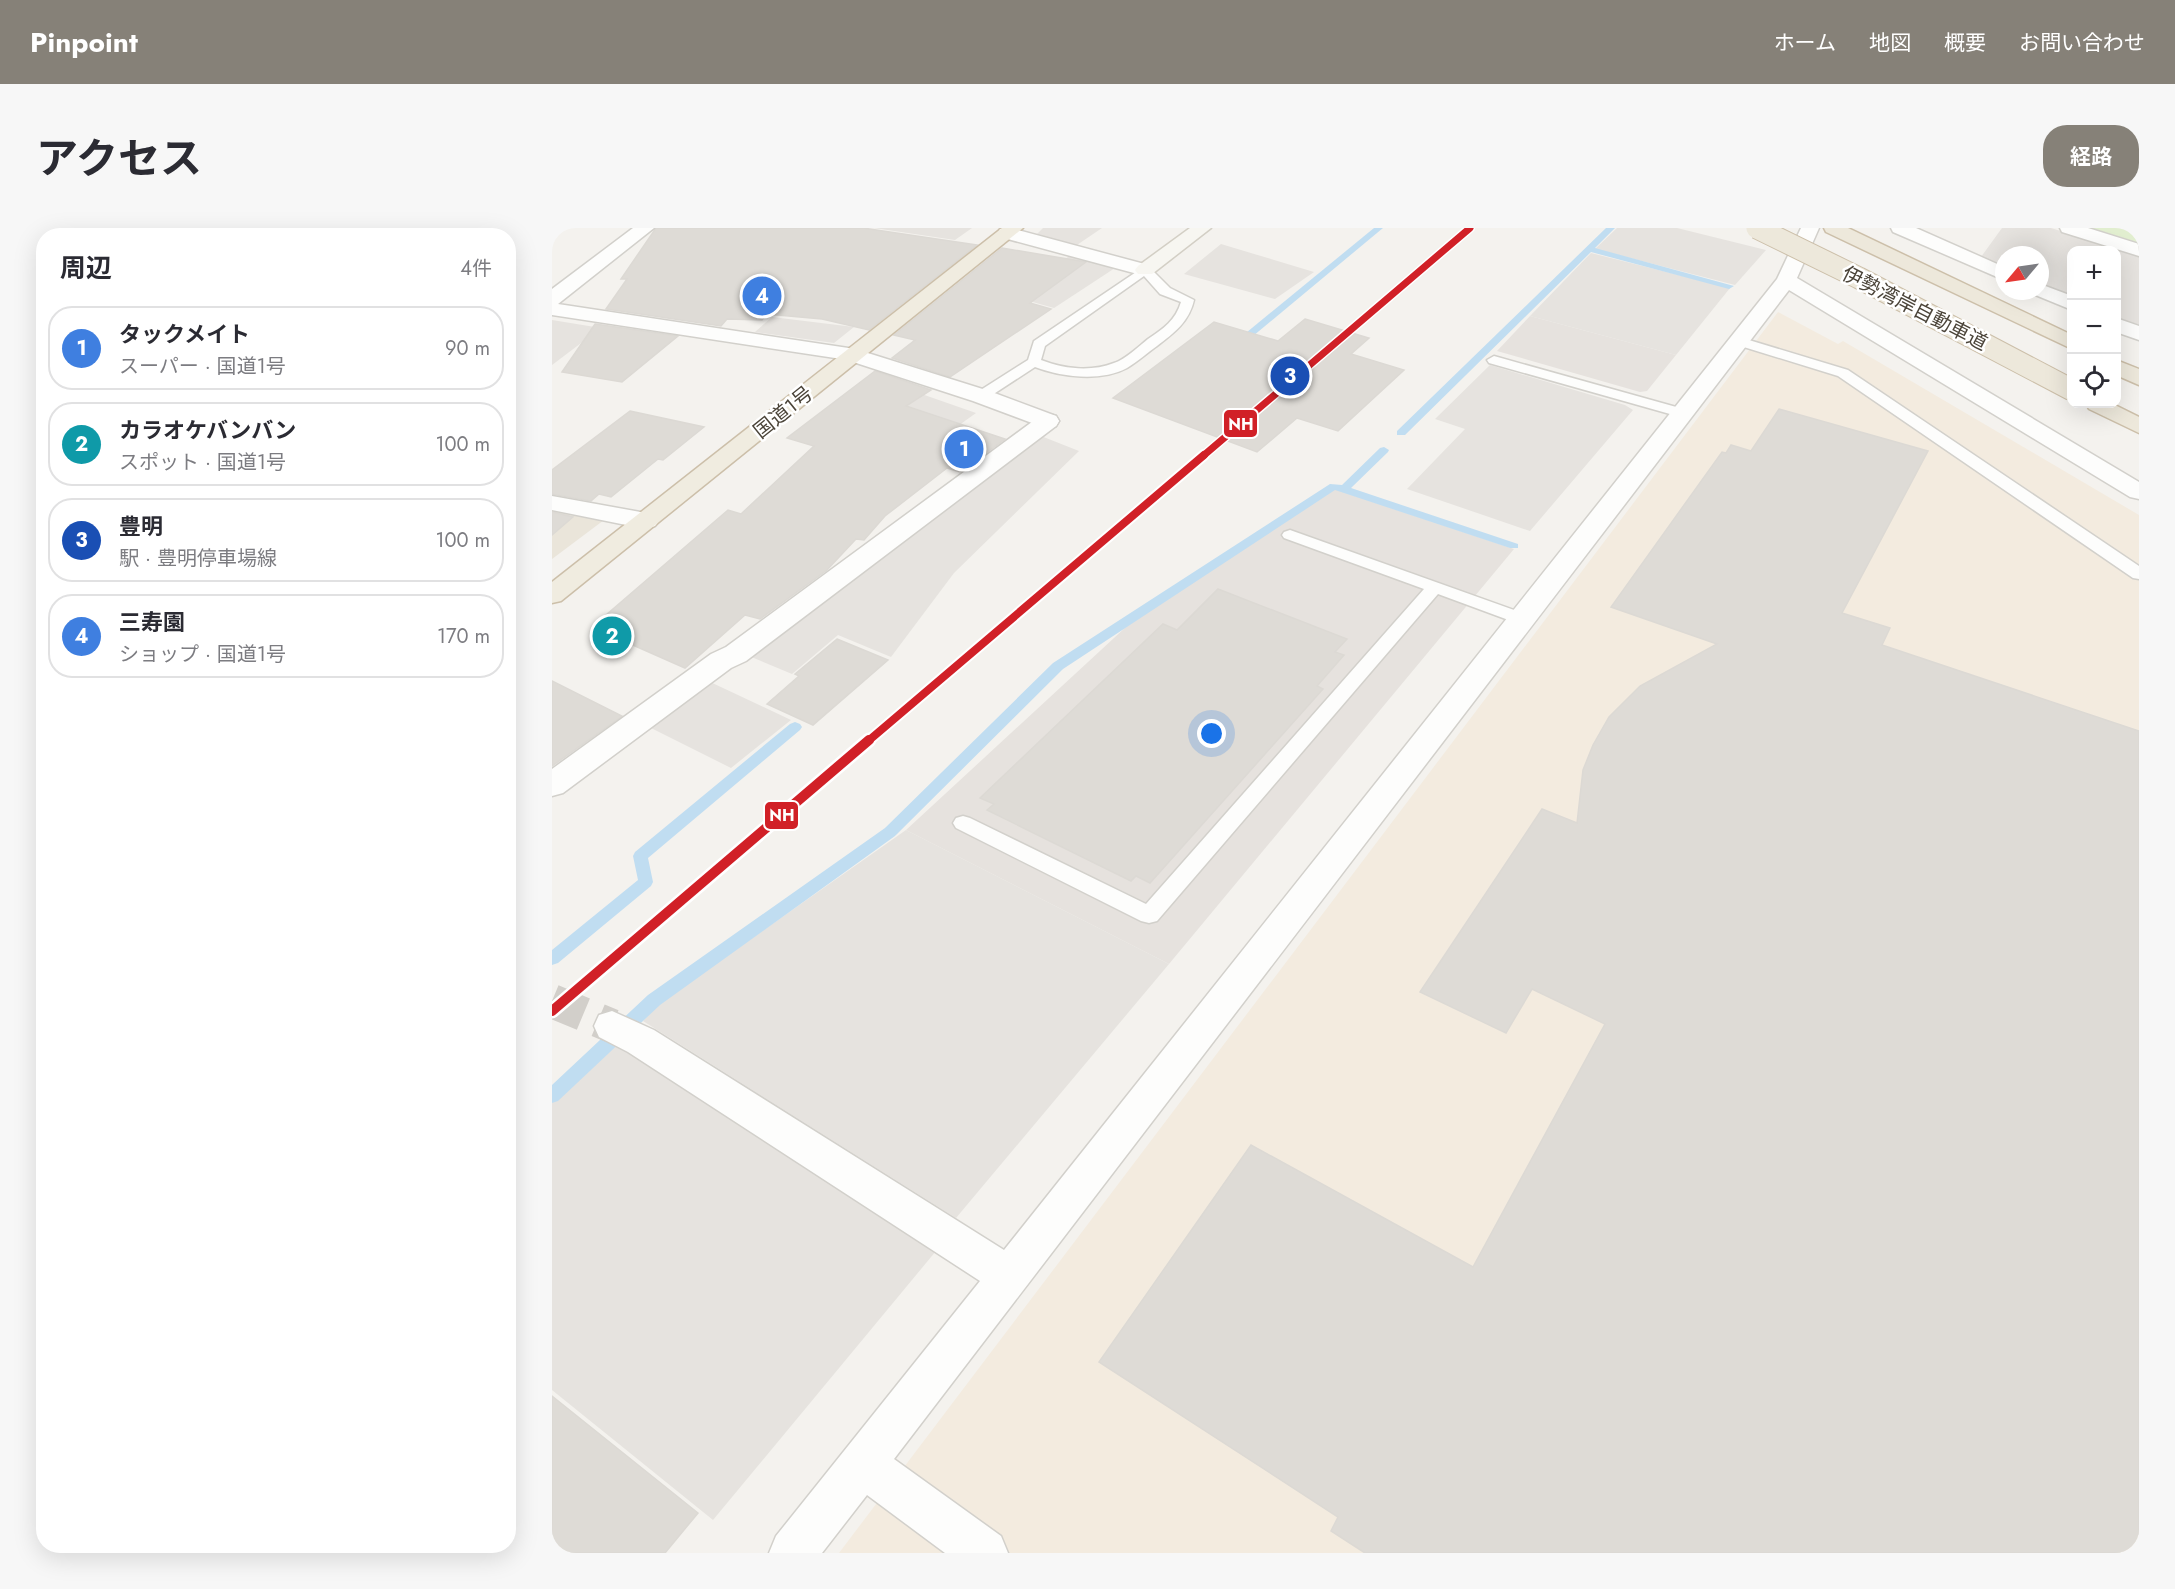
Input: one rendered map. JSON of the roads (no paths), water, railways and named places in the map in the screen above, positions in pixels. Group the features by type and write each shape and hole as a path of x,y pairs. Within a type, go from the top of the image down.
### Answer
{"highway":[{"name":"伊勢湾岸自動車道","path":"1757,228 1860,278 2067,387"},
{"name":"伊勢湾岸自動車道","path":"1833,228 2067,342"},
{"name":"国道1号","path":"552,596 1010,231"},
{"path":"1898,258 2019,296 2067,318"},
{"path":"2121,344 2139,352"},
{"path":"2121,369 2139,378"},
{"path":"2105,408 2139,426"}],"main road":[{"path":"1145,270 1202,228"}],"street":[{"path":"552,299 645,228"},
{"path":"793,1553 1786,280 1810,228"},
{"path":"1900,228 1995,270"},
{"path":"2069,228 2139,250"},
{"path":"1010,231 1145,270"},
{"path":"1786,280 2139,492"},
{"path":"2049,294 2067,302"},
{"path":"552,309 855,355 981,396 1048,421 746,647 712,667 552,785"},
{"path":"2121,326 2139,334"},
{"path":"552,503 646,521"},
{"path":"626,1033 1009,1276"},
{"path":"862,1464 984,1553"}],"lane":[{"path":"981,396 1034,362 1040,344 1145,270 1165,291 1188,300 1185,311 1173,328 1120,366 1089,374 1055,370 1034,362"},
{"path":"1739,341 1843,373 2139,574"},
{"path":"1494,360 1682,413"},
{"path":"1290,535 1522,619"},
{"path":"963,823 1149,915 1434,588"}],"waterway":[{"path":"1244,339 1379,228"},
{"path":"1589,249 1611,228"},
{"path":"1401,433 1589,249"},
{"path":"1589,249 1729,286"},
{"path":"1344,489 1384,450"},
{"path":"552,1096 654,1000 890,832 1058,666 1334,486 1514,546"},
{"path":"552,959 646,882 640,856 795,727"}],"tunnel":[{"path":"552,1001 612,1026"}],"place":[{"name":"三寿園","path":"762,296"},
{"name":"豊明","path":"1290,376"},
{"name":"タックメイト","path":"964,449"},
{"name":"カラオケバンバン","path":"612,636"}]}
